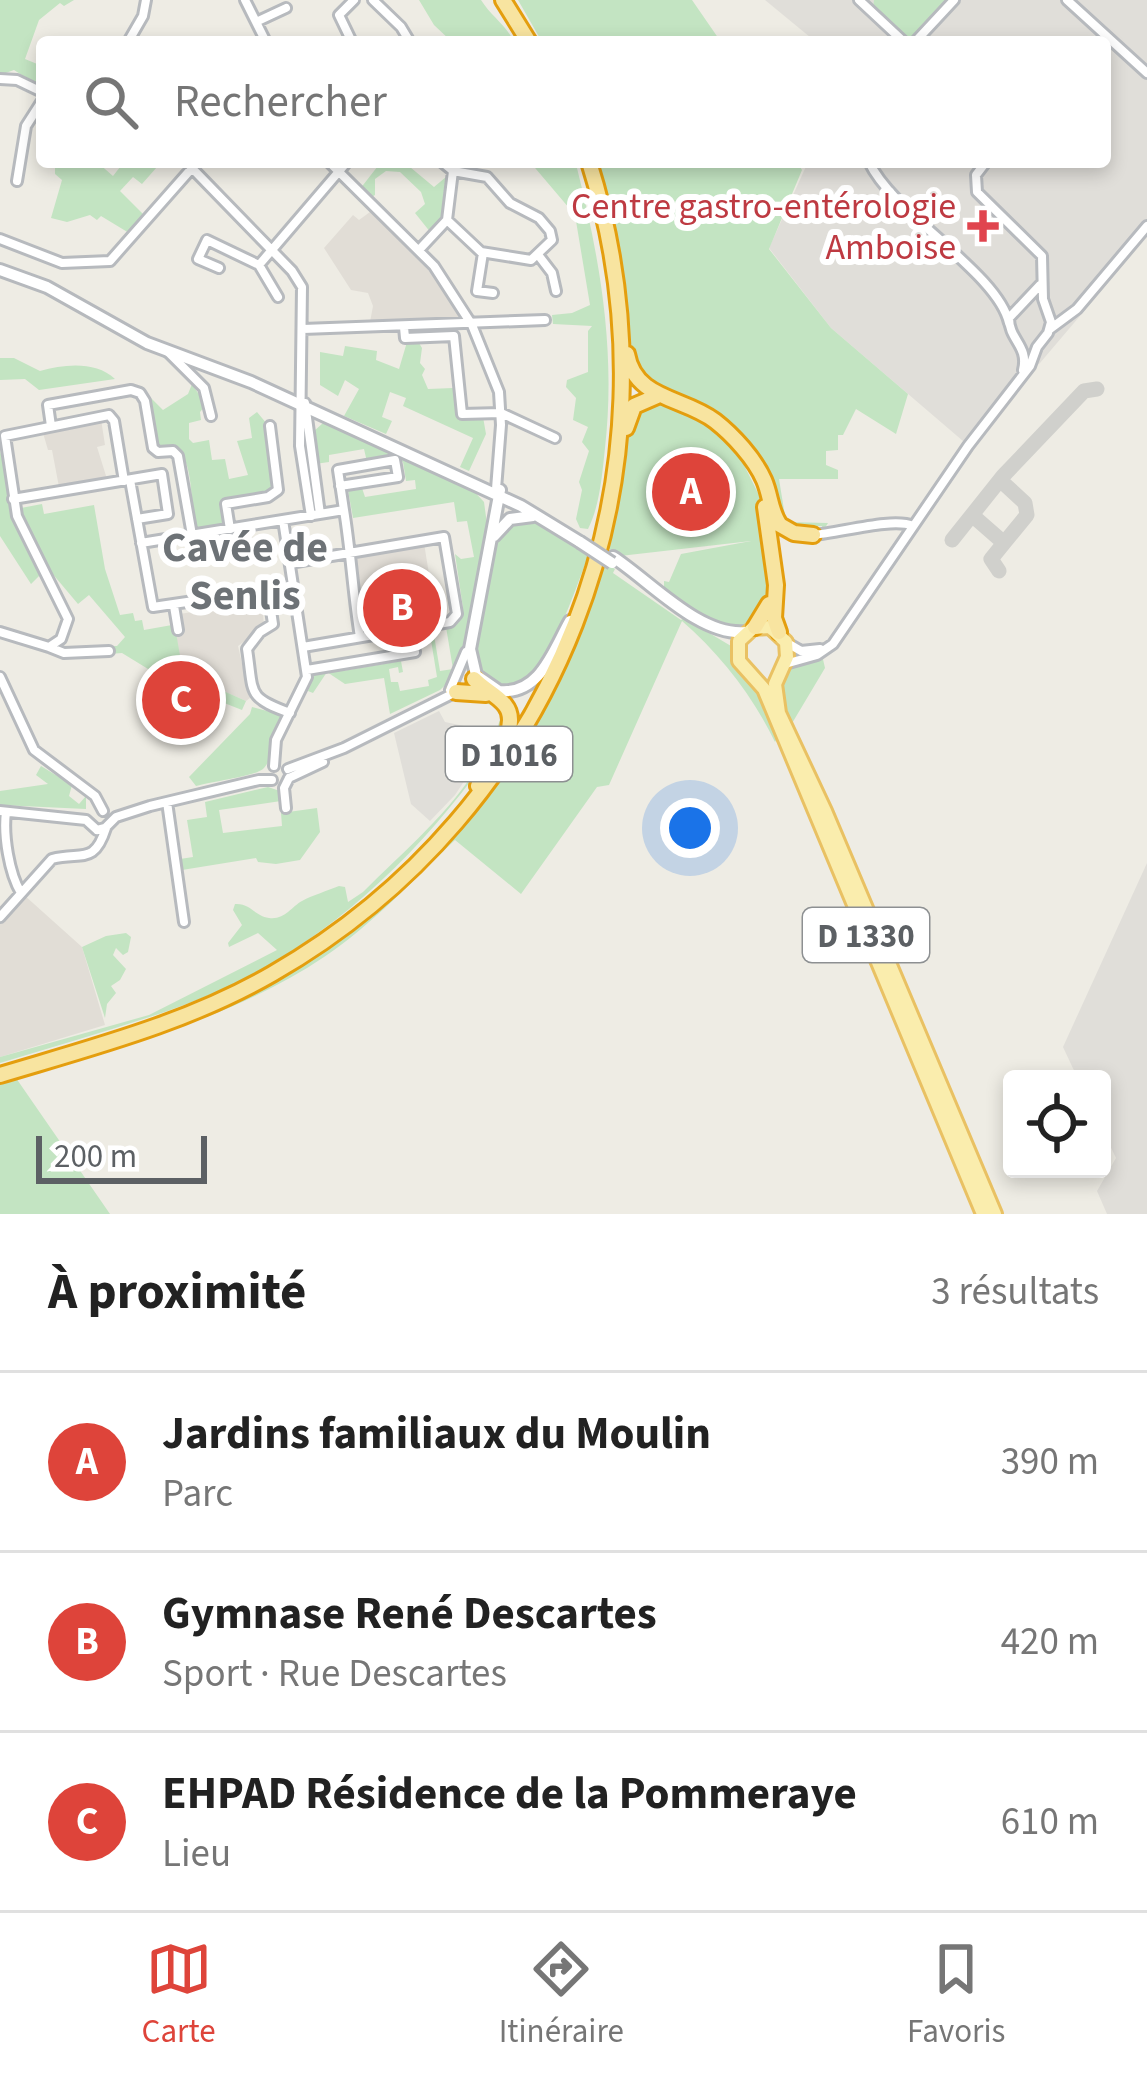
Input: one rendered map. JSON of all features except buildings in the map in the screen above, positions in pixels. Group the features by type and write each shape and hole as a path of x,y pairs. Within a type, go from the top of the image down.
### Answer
{"highway":[{"path":"503,0 530,36"},
{"path":"513,0 531,36"},
{"name":"D 1016","path":"0,1071 172,1013 269,968 324,934 429,843 478,785 525,714 570,621 602,510 614,406 608,280 586,168"},
{"name":"D 1016","path":"587,168 624,308 630,368 644,387 708,416 744,452 763,493 776,586 774,618 782,637"},
{"name":"D 1016","path":"612,497 622,388 614,267"},
{"name":"D 1016","path":"0,1071 136,1034 229,997 326,941 404,878 473,804 533,714 583,605 631,410 645,398 666,397"},
{"path":"744,452 761,474 780,525 813,535"},
{"name":"D 1016","path":"750,630 769,605 772,563"},
{"path":"476,677 509,711 510,725 478,785"},
{"path":"454,690 492,695"}],"main road":[{"path":"0,270 42,284 169,352 300,402 538,508 706,625 727,632 768,627 782,637 788,653 781,667 766,676 753,674 742,666 729,642 698,626 612,560"},
{"path":"300,402 321,418 497,492 581,539"},
{"path":"474,485 487,499 491,520"},
{"path":"497,492 466,652 476,677 504,692 528,687 570,621"},
{"path":"476,677 470,649 497,492"},
{"path":"490,543 510,519 542,517"},
{"path":"737,653 750,630"},
{"name":"D 1330","path":"781,667 775,688 779,712 995,1214"},
{"name":"D 1330","path":"753,674 764,688 983,1214"}],"street":[{"path":"131,36 146,0"},
{"path":"245,0 263,36"},
{"path":"349,36 339,15 354,0"},
{"path":"373,0 405,36"},
{"path":"383,0 385,11"},
{"path":"859,0 898,36"},
{"path":"921,36 954,0"},
{"path":"1067,0 1106,36"},
{"path":"256,22 286,8"},
{"path":"1111,40 1147,73"},
{"path":"0,79 16,80 36,93"},
{"path":"17,181 26,126 36,108"},
{"path":"0,239 63,264 113,259 189,168"},
{"path":"194,168 302,287 300,402 316,515"},
{"path":"334,168 419,250 472,325 495,374 501,412 497,492"},
{"path":"259,265 342,168"},
{"path":"447,220 483,253 525,260 539,256 552,238 539,218 510,203 484,176 449,168"},
{"path":"873,168 1005,310 1025,361 1019,377"},
{"path":"981,168 976,175 976,191 1041,253 1050,329"},
{"path":"419,250 447,220 452,171"},
{"path":"781,667 824,652 839,634 1030,366 1050,329 1075,312 1147,226"},
{"path":"219,268 199,259 207,240 259,265 278,297"},
{"path":"483,253 477,291 493,293"},
{"path":"539,256 552,273 556,291"},
{"path":"1009,323 1013,309 1036,292 1042,278"},
{"path":"988,288 1047,309 1068,310 1084,299"},
{"path":"303,329 544,320"},
{"path":"404,327 405,338 454,336 461,412 501,412 555,438"},
{"path":"1020,341 1042,340"},
{"path":"169,352 206,391 211,416"},
{"path":"189,375 195,362"},
{"path":"51,426 48,405 131,390 140,393 154,449 178,456 192,535"},
{"path":"49,647 62,636 67,616 18,519 4,437 111,416 130,480 152,605 158,609 268,590 273,624 247,650 258,701 290,713"},
{"path":"304,443 321,418"},
{"path":"230,529 226,504 268,497 278,490 270,426"},
{"path":"340,486 398,477 395,460 338,470 340,486 351,553 355,569 352,591 360,637"},
{"path":"13,499 162,475 168,514 137,519"},
{"path":"141,543 344,510"},
{"path":"283,520 307,670 306,684 279,734 286,808"},
{"path":"813,535 875,526 910,530"},
{"path":"290,563 444,537 456,617 450,622 303,646"},
{"path":"174,606 178,630"},
{"path":"307,670 416,652 412,629"},
{"path":"0,632 64,653 109,650"},
{"path":"782,637 798,650 813,651 839,634"},
{"path":"454,690 466,652"},
{"path":"0,677 34,750 96,797 100,819 94,852 85,857 54,858 0,917"},
{"path":"20,893 3,812 100,819 280,774 344,748 476,677"},
{"path":"167,802 184,922"}],"shaded area":[{"path":"765,0 1147,0 1147,237 1026,374 970,447 831,328 769,248 805,168 1111,168 1111,36 809,36"},
{"path":"370,212 436,278 459,311 458,320 370,322 373,306 368,293 351,290 324,248 353,215 359,220"},
{"path":"101,419 105,445 97,447 107,479 59,487 52,450 43,433"},
{"path":"424,543 436,618 432,619 427,593 359,604 354,555"},
{"path":"262,601 264,627 238,646 250,698 246,701 182,673 173,615"},
{"path":"439,711 445,722 464,726 472,740 490,742 455,795 430,821 411,804 394,733"},
{"path":"1147,863 1147,1214 1107,1214 1097,1191 1104,1178 1111,1178 1116,1158 1111,1148 1111,1070 1074,1070 1063,1047"},
{"path":"24,895 82,947 105,1025 0,1057 0,922"}],"green space":[{"path":"0,0 74,0 64,6 60,3 39,20 25,59 36,64 36,84 14,70 0,75"},
{"path":"419,0 481,0 510,36 446,36"},
{"path":"518,0 692,0 717,36 539,36"},
{"path":"874,0 950,0 913,36 901,35 873,8"},
{"path":"55,168 104,168 113,176 119,168 156,168 142,184 133,177 120,191 144,215 129,233 101,216 67,222 51,218 62,180"},
{"path":"376,168 411,168 434,187 446,177 443,221 431,233 415,213 425,204 421,192 400,172 386,171 375,179 375,195 370,198 360,189"},
{"path":"535,168 577,168 599,270 608,412 600,490 588,529 580,528 576,519 582,490 579,482 589,451 582,442 588,427 573,420 576,398 566,387 567,380 588,372 592,326 553,324 552,315 590,305 575,215"},
{"path":"596,168 801,168 769,249 831,328 908,394 896,434 856,409 843,435 838,435 838,450 826,451 826,465 838,470 838,479 779,479 786,522 828,523 823,531 822,526 812,526 812,532 784,526 753,452 656,390 633,364 616,242"},
{"path":"407,342 422,348 420,363 428,389 453,388 459,415 483,417 486,434 469,471 460,467 473,438 403,406 406,398 390,392 382,417 392,421 386,434 344,416 359,389 345,380 338,396 320,385 320,352 343,356 345,346 377,351 376,360 399,369"},
{"path":"0,358 14,358 40,371 90,367 115,379 39,390 25,379 0,380"},
{"path":"192,384 206,405 201,420 189,423 189,439 193,443 209,440 212,460 225,459 229,479 248,475 237,441 252,438 249,418 257,412 267,424 275,485 272,493 223,504 225,524 198,529 182,454 174,448 156,447 150,397 163,410 188,394"},
{"path":"664,400 707,420 738,453 760,497 770,584 765,611 743,630 716,627 664,590 664,581 669,582 681,554 751,541 620,556 606,547 631,416 635,408"},
{"path":"323,423 470,487 484,502 487,524 460,665 440,690 390,714 384,678 345,684 327,672 313,693 308,691 313,674 401,661 403,672 398,667 389,669 391,682 398,682 400,691 429,686 428,680 437,677 430,634 416,635 433,629 440,671 453,669 446,627 458,623 463,608 455,554 461,559 474,557 467,521 457,522 454,502 353,518 348,490 362,488 365,497 416,489 415,480 406,481 403,462 394,458 367,462 364,449 329,455 329,462 315,464 313,432"},
{"path":"0,450 14,516 40,575 31,584 0,536"},
{"path":"42,504 44,514 94,505 105,569 120,615 133,613 135,621 142,620 144,630 172,625 173,615 183,673 246,701 242,710 166,680 122,653 109,654 109,646 117,646 125,637 89,595 78,604 51,572 21,517 21,508"},
{"path":"515,522 540,522 590,551 562,623 534,673 521,688 492,687 474,664 476,635 497,539"},
{"path":"600,560 681,620 731,646 754,679 780,733 775,742 734,677 682,621 609,785 597,787 521,894 455,840 359,930 289,979 175,1029 16,1078 110,1214 0,1214 0,1078 283,972 369,913 447,839 530,735 549,699"},
{"path":"822,655 825,668 791,725 787,724 778,696 784,669"},
{"path":"462,695 483,696 502,705 506,731 475,775 405,857 325,928 234,984 184,1005 0,1063 0,1057 149,1015 277,950 258,933 229,947 242,925 233,910 235,904 275,918 339,886 345,887 348,902 363,892 443,812 491,743 501,717 494,706"},
{"path":"252,707 282,715 267,764 251,774 196,786 189,777"},
{"path":"41,766 72,785 69,796 79,804 86,796 86,809 0,805 0,791 48,784 36,775"},
{"path":"268,787 280,791 281,801 219,810 223,833 282,826 281,813 317,808 320,832 300,860 276,864 256,858 182,870 180,859 193,857 187,820 207,817 205,802"},
{"path":"126,933 131,937 128,952 123,955 116,948 113,955 126,969 111,986 116,993 107,1004 105,1018 82,947"}],"taxiway":[{"path":"952,540 1003,476 1084,391 1097,389"},
{"path":"972,515 1004,543 1027,515 1025,503 1000,480"},
{"path":"999,571 991,559 1004,543"}],"place":[{"name":"Centre gastro-entérologie Amboise","path":"983,226"},
{"name":"Jardins familiaux du Moulin","path":"691,492"},
{"name":"Gymnase René Descartes","path":"402,608"},
{"name":"EHPAD Résidence de la Pommeraye","path":"181,700"}],"district":[{"name":"Cavée de Senlis","path":"245,570"}]}
